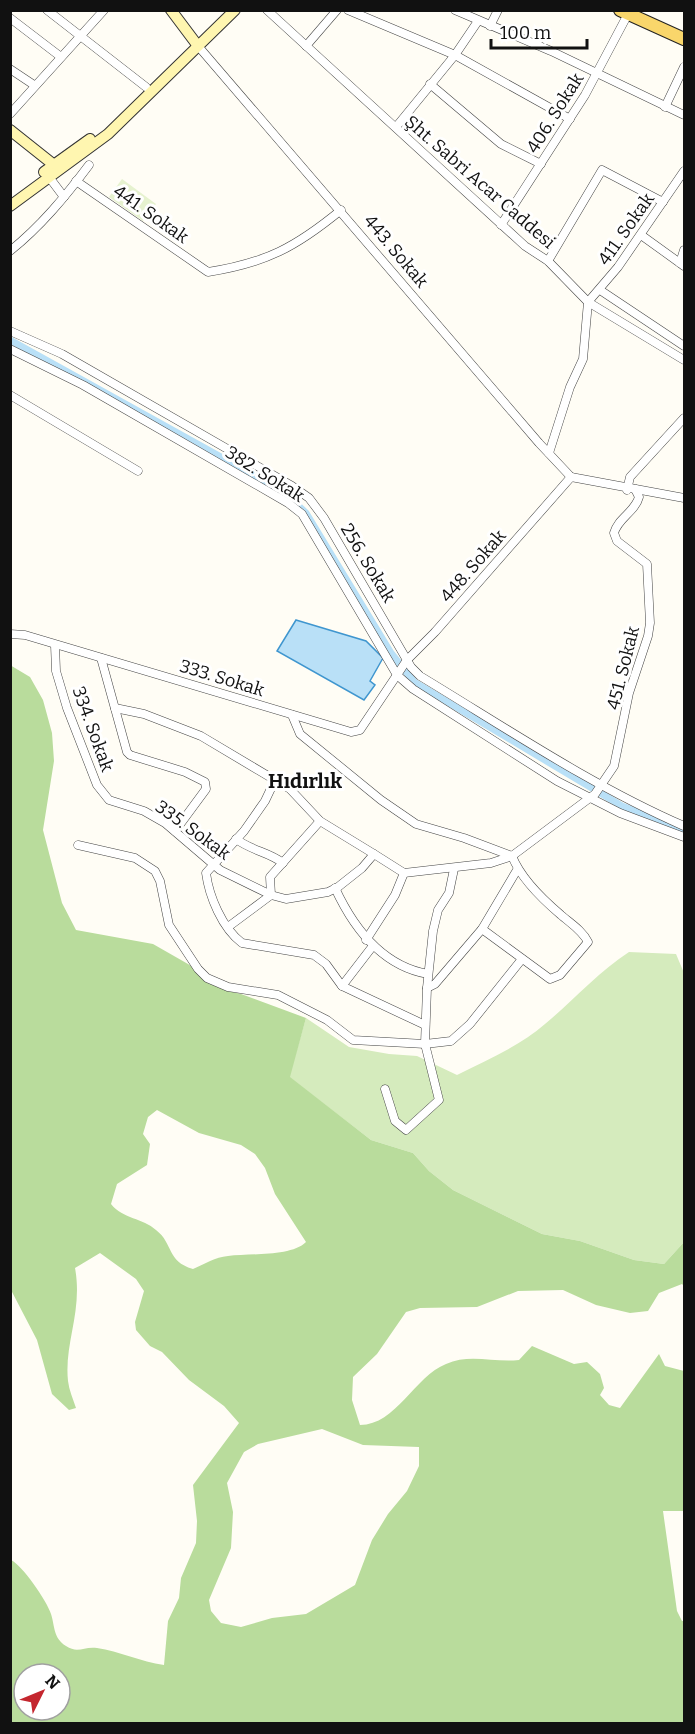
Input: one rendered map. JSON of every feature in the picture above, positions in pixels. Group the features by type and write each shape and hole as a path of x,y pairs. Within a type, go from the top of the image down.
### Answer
{"main road":[{"path":"171,10 197,43"},
{"path":"10,206 108,134 197,43 225,10"},
{"path":"10,197 93,138 146,87 235,10"},
{"path":"629,12 684,30"},
{"path":"629,12 684,39"},
{"path":"10,130 54,165"}],"street":[{"path":"47,10 146,87"},
{"name":"Şht. Sabri Acar Caddesi","path":"267,10 501,225 525,246 548,261 588,302 684,360"},
{"path":"306,46 337,10"},
{"path":"348,10 455,55 570,119"},
{"path":"454,10 598,72 665,107 684,114"},
{"path":"490,26 498,10"},
{"path":"10,114 100,12"},
{"name":"406. Sokak","path":"501,225 570,119 598,72 629,12"},
{"path":"10,18 61,57"},
{"path":"396,128 455,55 478,21"},
{"name":"443. Sokak","path":"197,43 571,477"},
{"path":"665,107 684,67"},
{"path":"10,69 34,85"},
{"path":"430,84 501,144 541,164"},
{"path":"10,251 31,235 89,165"},
{"path":"548,261 602,170 663,202"},
{"name":"411. Sokak","path":"588,302 600,290 641,235 684,171"},
{"path":"49,177 64,197"},
{"name":"441. Sokak","path":"76,181 208,272 247,266 276,254 312,234 342,210"},
{"path":"641,235 682,264 684,250"},
{"path":"600,290 684,346"},
{"path":"549,453 570,387 583,359 588,302"},
{"name":"256. Sokak","path":"10,331 62,354 292,486 309,498 336,536 407,661 420,676 597,791 634,803 684,826"},
{"name":"382. Sokak","path":"10,349 83,385 288,503 302,514 398,674 413,689 557,781 597,791 620,813 684,837"},
{"path":"10,395 138,471"},
{"path":"631,489 630,477 684,418"},
{"path":"571,477 684,498"},
{"name":"448. Sokak","path":"398,674 407,661 571,477"},
{"name":"451. Sokak","path":"597,791 614,766 629,693 650,623 647,564 617,541 614,533 616,527 637,505 639,497 631,489"},
{"name":"333. Sokak","path":"10,634 25,634 55,645 351,732 360,730 398,674"},
{"name":"334. Sokak","path":"55,645 56,671 97,785 109,800 128,807"},
{"path":"101,658 127,752 130,755 185,772 204,782 206,789 176,831"},
{"path":"115,708 144,714 201,736 290,789 320,821 404,873 454,869 491,863 512,856 597,791"},
{"path":"292,715 300,734 381,800 416,824 464,838 512,856 517,870 558,912 584,934 588,942 555,979 550,979 482,929"},
{"path":"275,780 265,801 206,873 208,891 228,927 242,943 314,955 326,964 342,986 425,1025"},
{"name":"335. Sokak","path":"128,807 144,811 176,831 212,863 270,895 286,899 335,888 362,868 374,854"},
{"path":"228,927 270,895 270,877 320,821"},
{"path":"236,839 251,850 274,856 283,863"},
{"path":"78,845 135,858 155,871 160,881 169,924 198,969 213,981 228,987 278,995 327,1020 353,1040 364,1043 425,1044 450,1041 488,1002 522,959"},
{"path":"385,1089 395,1121 406,1131 439,1100 425,1044 427,988 433,931 438,910 449,893 454,869"},
{"path":"427,988 435,984 482,929 517,870"},
{"path":"366,940 395,895 404,873"},
{"path":"335,888 372,947 400,966 428,974"},
{"path":"342,986 372,947"}],"green space":[{"path":"122,179 156,204 143,221 109,197"},
{"path":"10,665 30,677 43,700 52,733 54,761 43,830 62,903 76,930 153,944 188,964 224,990 306,1018 290,1077 371,1140 413,1153 429,1171 453,1190 542,1234 580,1241 634,1260 664,1264 684,1242 684,1286 682,1284 659,1293 648,1311 630,1313 596,1305 563,1290 518,1291 477,1307 420,1308 406,1312 377,1354 353,1377 352,1400 360,1425 373,1423 395,1409 435,1370 446,1364 464,1359 519,1360 532,1346 574,1364 587,1362 600,1374 604,1388 600,1395 609,1405 620,1408 659,1354 665,1366 684,1371 684,1511 663,1511 677,1611 684,1621 684,1723 11,1723 11,1560 27,1576 49,1608 57,1636 66,1646 78,1650 105,1649 164,1665 168,1621 179,1598 181,1578 196,1543 197,1521 193,1485 239,1423 224,1406 189,1380 162,1352 150,1346 136,1330 135,1322 144,1291 136,1279 100,1253 75,1268 77,1298 67,1367 76,1408 69,1410 52,1394 37,1340 11,1290","holes":["157,1110 199,1133 241,1145 255,1154 265,1168 275,1194 306,1242 299,1247 280,1252 214,1259 193,1269 178,1262 162,1235 151,1226 121,1213 111,1204 117,1184 147,1165 150,1144 143,1134 148,1117","322,1429 363,1445 419,1447 419,1466 407,1491 388,1514 372,1540 355,1585 306,1614 272,1618 241,1627 221,1623 211,1611 209,1600 231,1548 233,1512 227,1483 244,1452 258,1444"]},
{"path":"629,952 676,954 684,973 684,1242 664,1264 634,1260 580,1241 542,1234 453,1190 429,1171 413,1153 371,1140 289,1077 306,1018 349,1047 417,1056 457,1075 503,1052 535,1032 607,968"}],"water":[{"path":"296,620 366,641 383,658 370,681 375,685 364,700 277,651"}],"waterway":[{"path":"10,340 284,492 306,513 391,653 414,682 622,806 684,830"}],"district":[{"name":"Hıdırlık","path":"305,781"}]}
